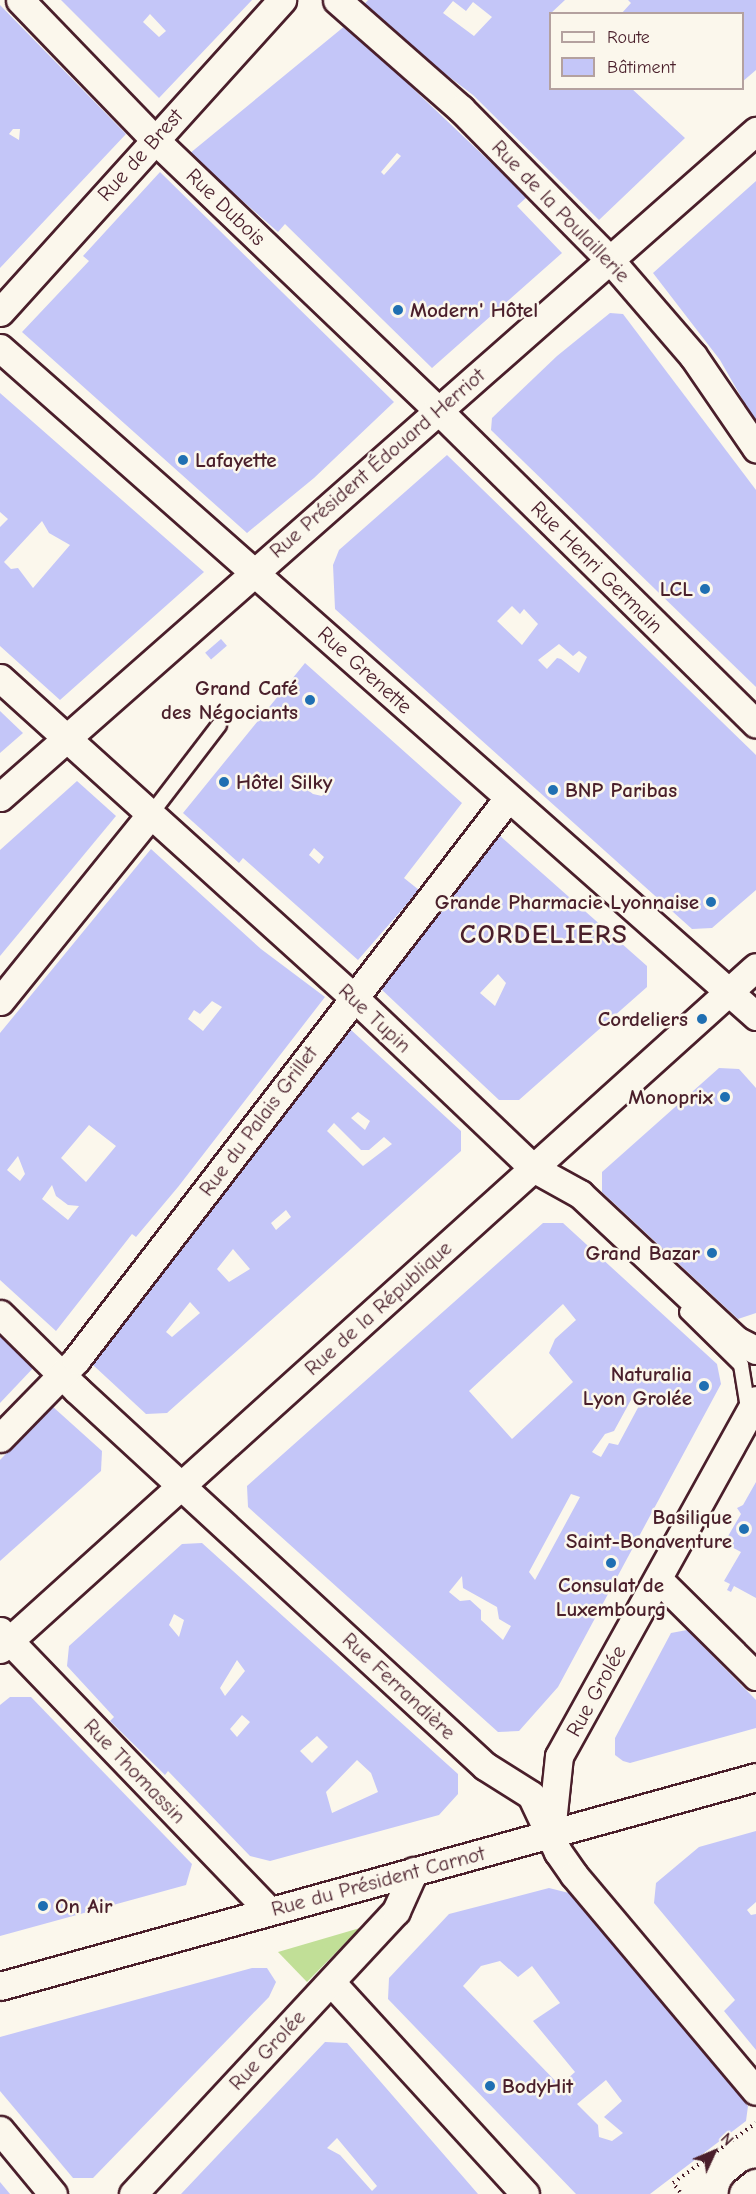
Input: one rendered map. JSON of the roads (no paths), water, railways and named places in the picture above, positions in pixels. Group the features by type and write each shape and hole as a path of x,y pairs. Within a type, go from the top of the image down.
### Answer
{"main road":[{"path":"746,2194 756,2187"}],"street":[{"name":"Rue Dubois","path":"20,0 154,138 437,409"},
{"name":"Rue de Brest","path":"0,312 154,138 282,0"},
{"name":"Rue de la Poulaillerie","path":"337,0 461,109 611,261 693,356 756,448"},
{"name":"Rue Président Édouard Herriot","path":"0,797 437,409 611,261 756,131"},
{"name":"Rue Grenette","path":"0,348 756,1016"},
{"name":"Rue Henri Germain","path":"437,409 756,724"},
{"name":"Rue Tupin","path":"0,678 353,997 533,1168 580,1194 736,1340 756,1350"},
{"name":"Rue du Palais Grillet","path":"0,1438 63,1374 508,798"},
{"path":"0,1001 151,814"},
{"name":"Rue de la République","path":"3,1640 183,1485 756,967"},
{"name":"Rue Ferrandière","path":"0,1314 485,1766 531,1795 574,1875 756,2091"},
{"name":"Rue Grolée","path":"550,1833 559,1756 752,1405"},
{"path":"658,1579 756,1676"},
{"name":"Rue Thomassin","path":"3,1640 270,1911"},
{"name":"Rue du Président Carnot","path":"0,1986 756,1777"},
{"name":"Rue Grolée","path":"133,2194 396,1911 414,1871"},
{"path":"331,1982 525,2194"},
{"path":"0,2130 53,2194"}],"lane":[{"path":"151,814 219,725"},
{"path":"674,1300 741,1365 752,1405"}],"place":[{"name":"Modern' Hôtel","path":"398,310"},
{"name":"Lafayette","path":"183,460"},
{"name":"LCL","path":"705,589"},
{"name":"Grand Café des Négociants","path":"310,700"},
{"name":"Hôtel Silky","path":"224,782"},
{"name":"BNP Paribas","path":"553,790"},
{"name":"Grande Pharmacie Lyonnaise","path":"711,902"},
{"name":"Cordeliers","path":"702,1019"},
{"name":"Monoprix","path":"725,1097"},
{"name":"Grand Bazar","path":"712,1253"},
{"name":"Naturalia Lyon Grolée","path":"704,1386"},
{"name":"Basilique Saint-Bonaventure","path":"744,1529"},
{"name":"Consulat de Luxembourg","path":"611,1563"},
{"name":"On Air","path":"43,1906"},
{"name":"BodyHit","path":"490,2086"}],"district":[{"name":"CORDELIERS","path":"544,935"}]}
